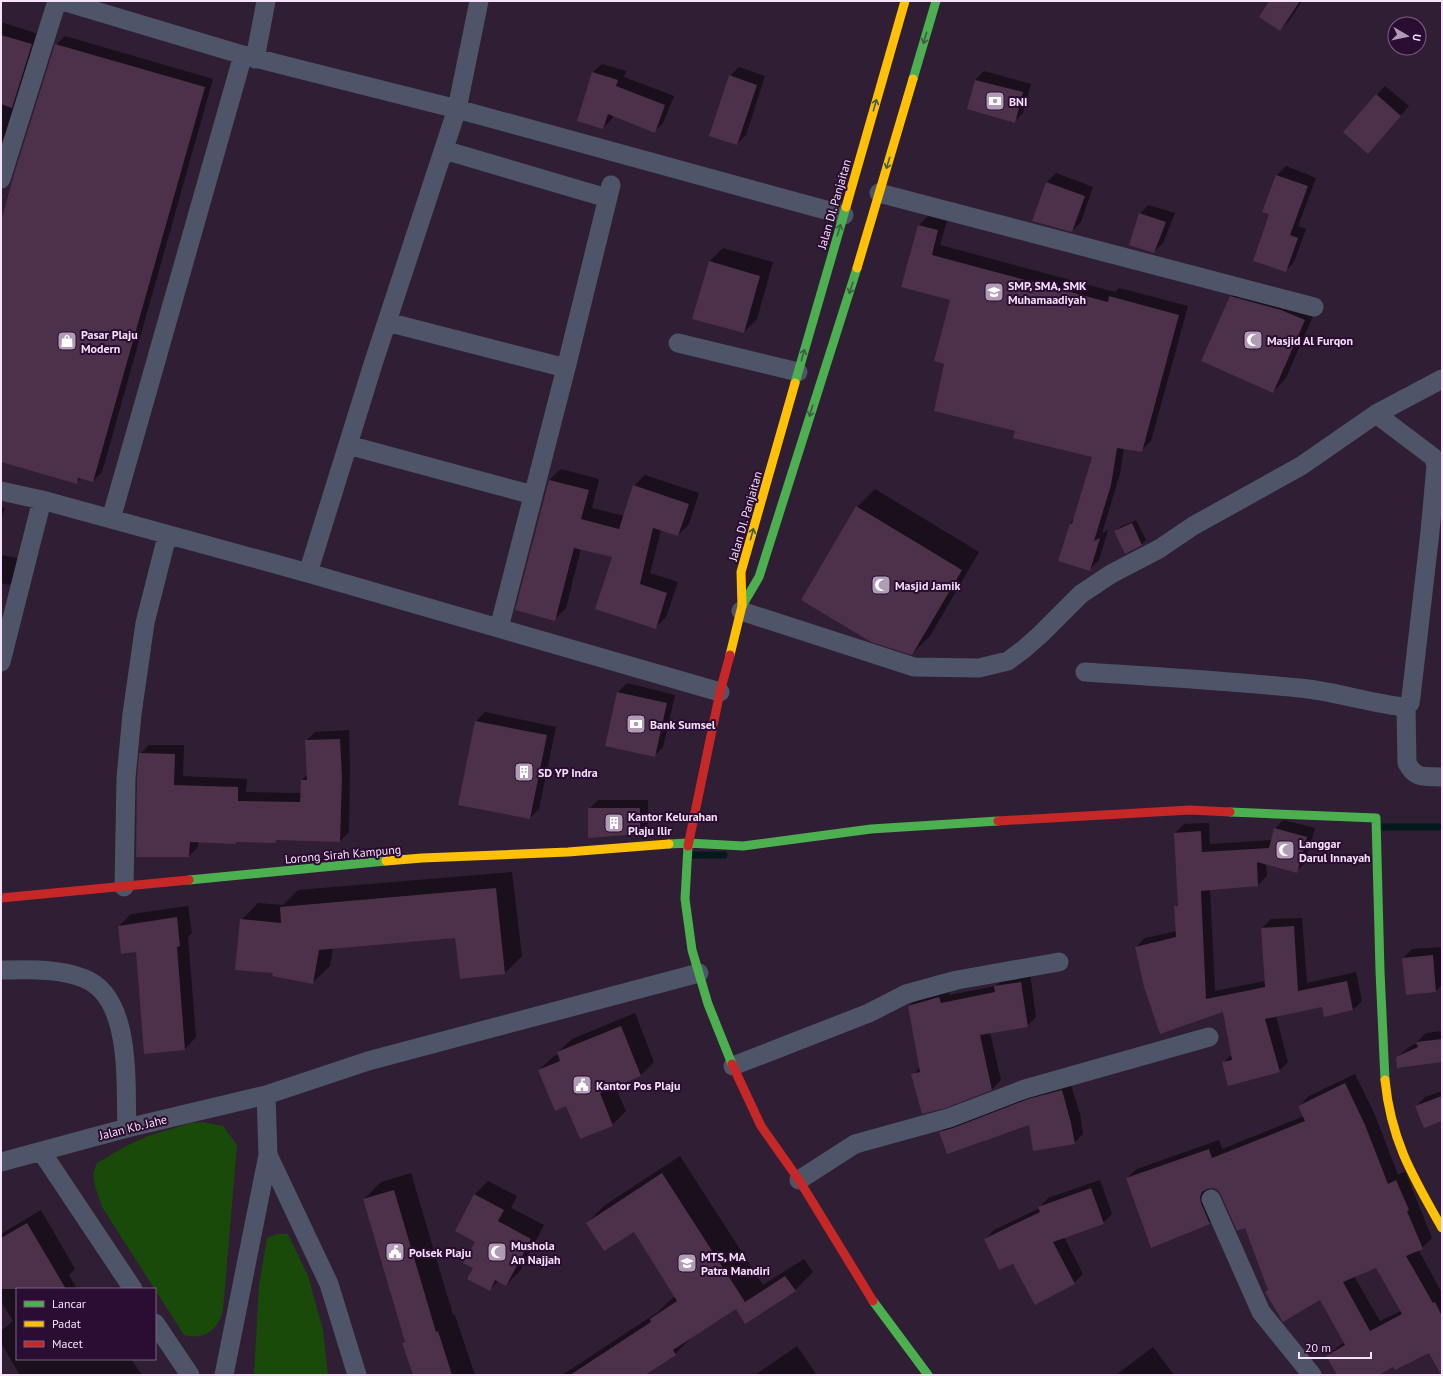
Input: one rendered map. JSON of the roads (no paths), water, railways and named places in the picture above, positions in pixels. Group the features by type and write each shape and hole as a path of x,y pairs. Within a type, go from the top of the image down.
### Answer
{"main road":[{"name":"Jalan DI. Panjaitan","path":"905,1 741,572 742,608 720,692 688,843 685,898 692,950 708,1004 733,1066 761,1126 799,1180 878,1309 928,1375"},
{"path":"742,608 759,577 782,507 812,407 852,285 936,1"},
{"name":"Lorong Sirah Kampung","path":"1,898 422,858 568,852 688,843 743,846 871,829 946,823 1190,810 1376,818 1381,1006 1385,1070 1390,1113 1395,1132 1408,1166 1442,1228"}],"street":[{"path":"1,179 57,1"},
{"path":"62,1 249,57 457,110 844,215"},
{"path":"110,519 266,1"},
{"path":"308,573 374,361 457,110 479,1"},
{"path":"444,150 609,192 566,368 499,628"},
{"path":"879,193 1314,307"},
{"path":"388,322 566,368"},
{"path":"678,342 798,372"},
{"path":"742,608 914,667 979,668 1008,661 1041,634 1081,594 1105,578 1159,549 1193,526 1301,466 1376,414 1442,379"},
{"path":"1376,414 1433,457 1436,465 1430,532 1411,697 1410,703 1406,707 1407,763 1411,770 1419,776 1442,777"},
{"path":"348,445 533,495"},
{"path":"1,491 42,500 167,536 308,573 720,692"},
{"path":"1,662 42,500"},
{"path":"124,886 126,778 132,714 145,624 167,536"},
{"path":"1085,672 1220,680 1310,690 1384,705 1406,707"},
{"path":"733,1066 869,1013 906,994 957,980 1060,962"},
{"path":"1,970 57,971 73,974 94,984 106,995 116,1015 123,1039 127,1128"},
{"name":"Jalan Kb. Jahe","path":"1,1162 127,1128 266,1095 368,1061 699,973"},
{"path":"799,1180 855,1144 949,1118 1025,1089 1209,1037"},
{"path":"224,1375 268,1155 266,1095"},
{"path":"41,1151 132,1288"},
{"path":"268,1155 329,1284 357,1375"},
{"path":"1211,1199 1261,1312 1312,1375"},
{"path":"156,1324 190,1375"}],"waterway":[{"path":"1378,827 1442,827"},
{"path":"690,855 724,855"}],"place":[{"name":"BNI","path":"995,101"},
{"name":"SMP, SMA, SMK Muhamaadiyah","path":"994,292"},
{"name":"Masjid Al Furqon","path":"1253,340"},
{"name":"Pasar Plaju Modern","path":"67,341"},
{"name":"Masjid Jamik","path":"881,585"},
{"name":"Bank Sumsel","path":"636,724"},
{"name":"SD YP Indra","path":"524,772"},
{"name":"Kantor Kelurahan Plaju Ilir","path":"614,823"},
{"name":"Langgar Darul Innayah","path":"1285,850"},
{"name":"Kantor Pos Plaju","path":"582,1085"},
{"name":"Polsek Plaju","path":"395,1252"},
{"name":"Mushola An Najjah","path":"497,1252"},
{"name":"MTS, MA Patra Mandiri","path":"687,1263"}]}
